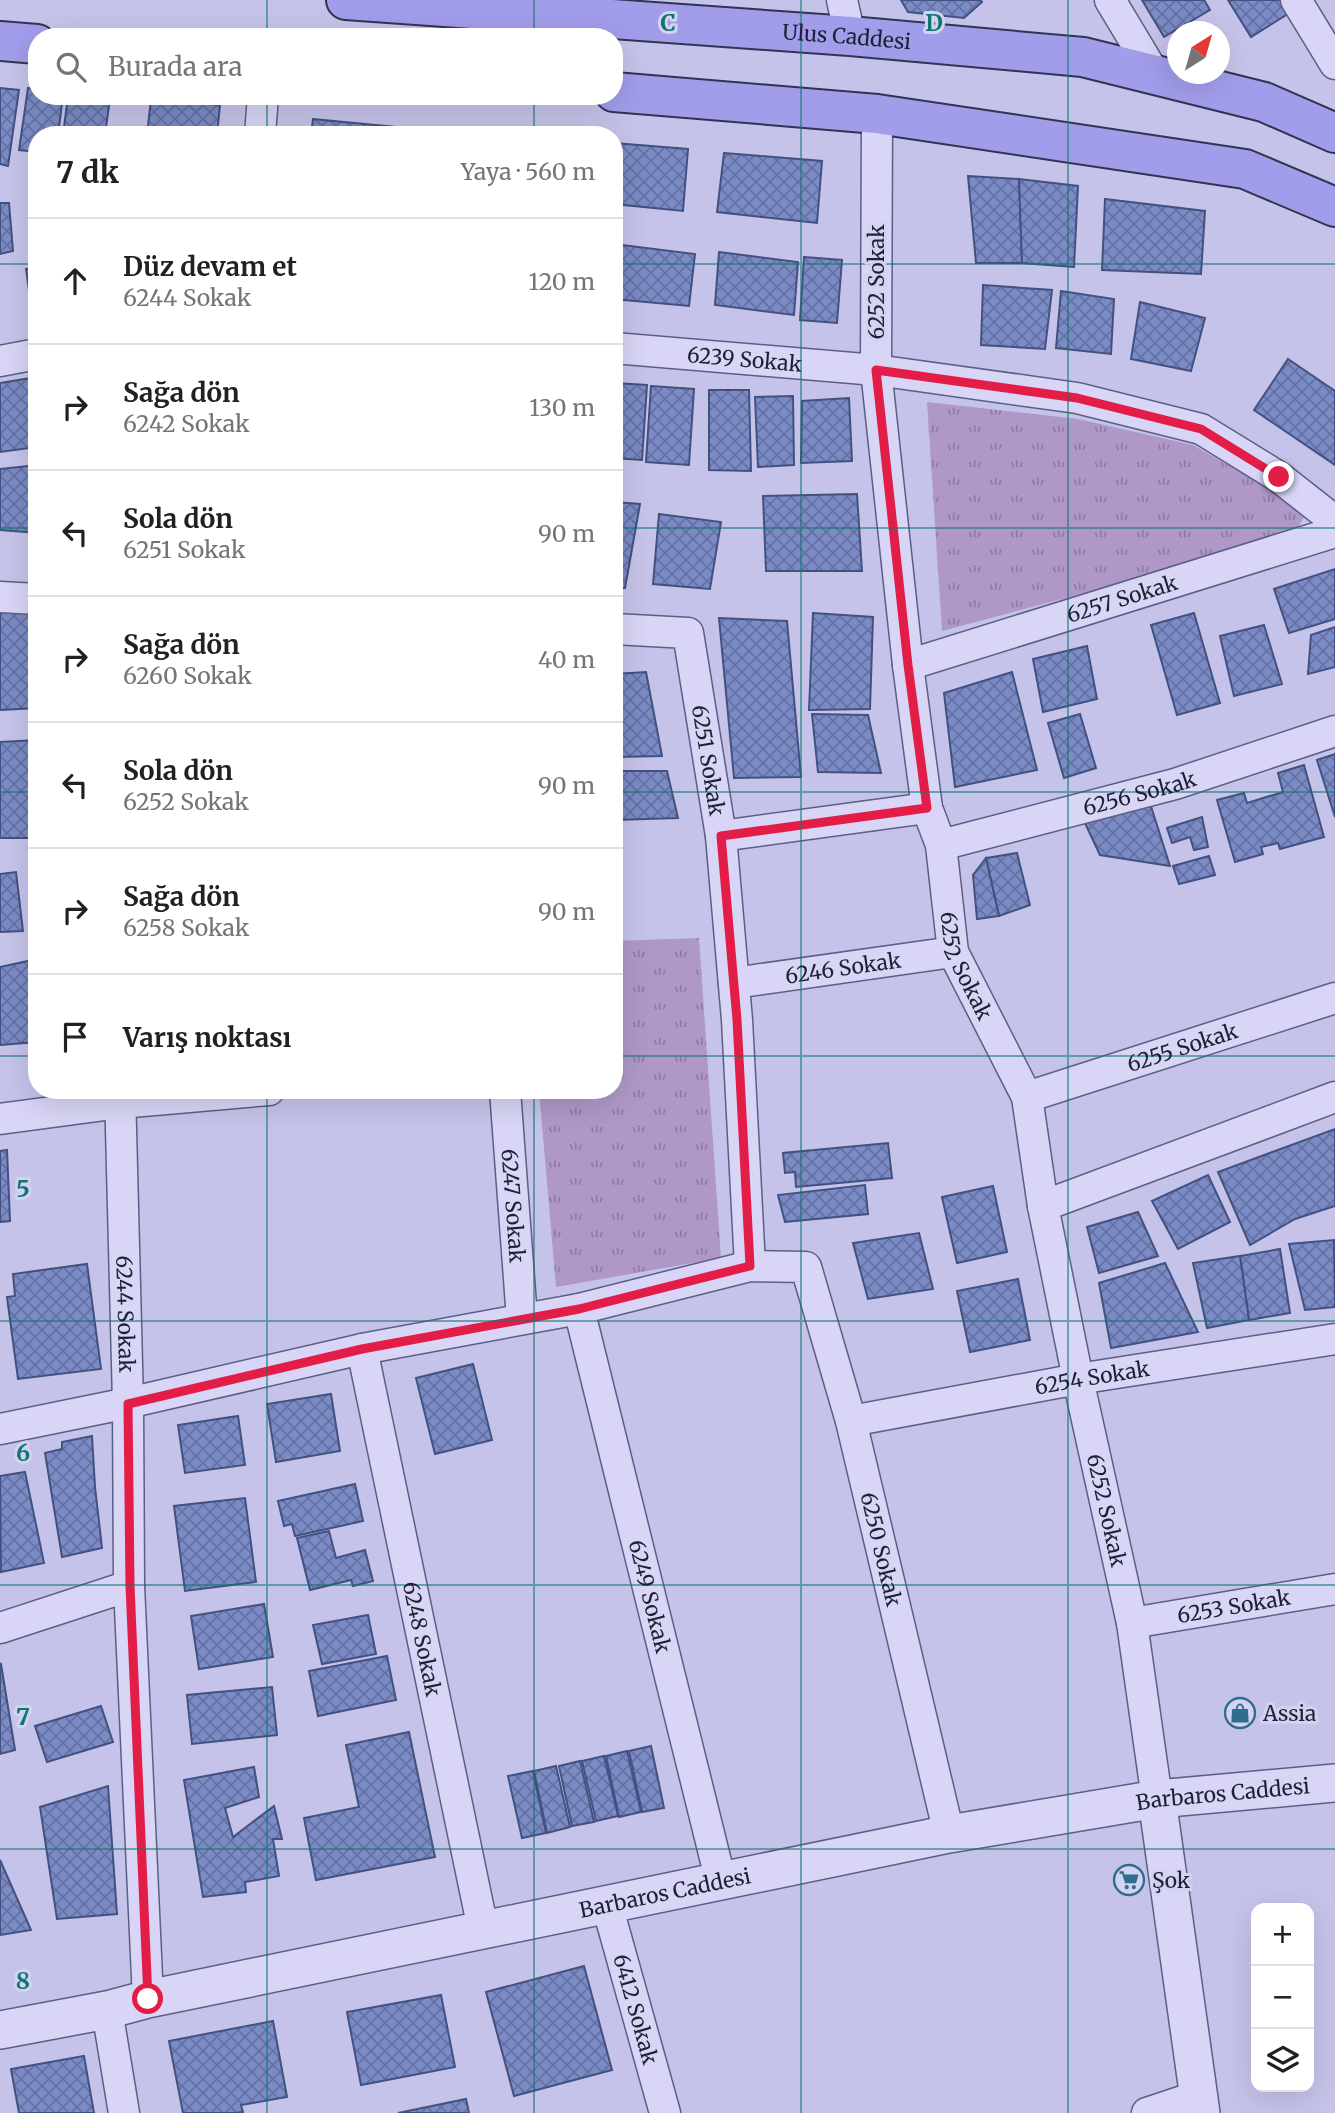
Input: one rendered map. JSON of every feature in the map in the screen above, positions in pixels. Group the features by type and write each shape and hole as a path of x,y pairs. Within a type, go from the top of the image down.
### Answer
{"main road":[{"name":"Ulus Caddesi","path":"346,0 850,36 1083,57 1264,102 1335,133"},
{"path":"0,41 28,43"},
{"path":"623,93 877,114 1245,169 1335,207"}],"street":[{"path":"842,0 850,36"},
{"path":"1110,0 1155,75"},
{"path":"1296,0 1335,64"},
{"path":"261,126 262,105"},
{"name":"6252 Sokak","path":"877,114 876,370 908,665 927,808 941,845 953,953 1027,1097 1043,1206 1132,1622 1157,1799"},
{"name":"6239 Sokak","path":"623,349 876,370 1077,398 1201,429 1279,477 1335,521"},
{"path":"0,361 28,356"},
{"name":"6257 Sokak","path":"908,665 1335,532"},
{"path":"0,597 28,599"},
{"name":"6251 Sokak","path":"623,629 688,633 721,836 734,983 750,1266"},
{"name":"6256 Sokak","path":"941,845 1175,784 1335,731"},
{"path":"721,836 927,808"},
{"name":"6246 Sokak","path":"734,983 953,953"},
{"name":"6255 Sokak","path":"1027,1097 1335,998"},
{"path":"1043,1206 1335,1097"},
{"path":"0,1119 104,1099"},
{"name":"6244 Sokak","path":"120,1099 130,1586 148,1999"},
{"name":"6247 Sokak","path":"506,1099 522,1319"},
{"path":"0,1429 128,1404 362,1349 579,1309 750,1266"},
{"name":"6250 Sokak","path":"750,1266 806,1267 851,1420 949,1834"},
{"name":"6249 Sokak","path":"579,1309 721,1882"},
{"name":"6254 Sokak","path":"851,1420 1079,1379 1335,1339"},
{"name":"6248 Sokak","path":"362,1349 483,1929"},
{"path":"0,1628 130,1586"},
{"name":"6253 Sokak","path":"1132,1622 1335,1589"},
{"name":"Barbaros Caddesi","path":"0,2030 949,1834 1157,1799 1335,1783"},
{"path":"1147,2113 1199,2104 1157,1799"},
{"name":"6412 Sokak","path":"607,1905 665,2113"},
{"path":"107,2010 124,2113"}],"green space":[{"path":"927,402 1078,419 1193,445 1308,511 1291,538 942,631"},
{"path":"699,938 721,1258 556,1287 540,1099 623,1099 623,941"}],"building":[{"path":"901,0 982,2 964,18 908,12"},
{"path":"1142,0 1204,0 1210,10 1191,21 1167,21 1167,35 1164,37"},
{"path":"1228,0 1284,0 1291,12 1251,37"},
{"path":"0,88 19,90 8,166 0,164"},
{"path":"28,88 28,105 62,105 59,126 28,126 28,151 19,150"},
{"path":"67,105 109,105 106,126 64,126"},
{"path":"150,105 220,105 218,126 148,126"},
{"path":"313,119 385,126 312,126"},
{"path":"623,144 688,149 683,211 623,205"},
{"path":"724,153 822,161 817,223 717,212"},
{"path":"968,176 1019,179 1022,263 976,263"},
{"path":"1019,179 1078,186 1074,267 1022,263"},
{"path":"1105,199 1205,211 1201,274 1102,270"},
{"path":"0,203 9,203 13,251 0,254"},
{"path":"623,245 695,254 689,306 623,300"},
{"path":"719,252 798,262 794,315 715,305"},
{"path":"804,257 842,260 837,323 800,320"},
{"path":"983,285 1052,290 1045,349 981,345"},
{"path":"1061,291 1114,299 1111,354 1056,348"},
{"path":"1140,302 1205,318 1191,371 1131,359"},
{"path":"1288,359 1335,391 1335,465 1254,410"},
{"path":"28,378 28,448 0,452 0,383"},
{"path":"623,384 647,385 642,460 623,459"},
{"path":"651,386 694,389 689,465 646,462"},
{"path":"709,390 749,390 751,471 709,470"},
{"path":"793,396 794,465 758,467 755,397"},
{"path":"849,398 852,461 801,463 802,401"},
{"path":"28,466 28,532 0,530 0,469"},
{"path":"857,494 862,571 766,571 763,496"},
{"path":"623,503 640,504 623,588"},
{"path":"659,514 721,522 710,589 653,584"},
{"path":"1335,569 1335,619 1289,633 1274,589"},
{"path":"0,606 28,607 28,708 0,710"},
{"path":"813,613 873,617 870,709 809,710"},
{"path":"1194,613 1220,703 1177,715 1151,625"},
{"path":"719,618 787,621 801,777 734,778"},
{"path":"1264,625 1282,684 1234,696 1220,636"},
{"path":"1335,627 1335,667 1308,674 1311,635"},
{"path":"1087,646 1097,699 1043,712 1033,659"},
{"path":"646,672 662,756 623,757 623,673"},
{"path":"1012,672 1037,770 955,787 944,693"},
{"path":"812,714 868,715 881,773 818,772"},
{"path":"1080,714 1096,768 1064,778 1048,723"},
{"path":"28,740 28,838 0,838 0,742"},
{"path":"1335,754 1335,817 1317,760"},
{"path":"1304,765 1324,837 1280,849 1278,843 1261,847 1263,854 1235,862 1217,800 1244,793 1247,803 1283,792 1278,773"},
{"path":"623,771 667,771 678,818 623,820"},
{"path":"1149,800 1170,866 1100,855 1083,819"},
{"path":"1202,817 1208,847 1194,850 1190,837 1172,843 1167,828"},
{"path":"1017,853 1030,905 999,916 986,858"},
{"path":"1209,856 1215,875 1179,884 1173,866"},
{"path":"986,858 999,916 977,919 973,875"},
{"path":"16,872 23,931 0,932 0,874"},
{"path":"28,961 28,1043 0,1045 0,967"},
{"path":"1335,1129 1335,1206 1295,1219 1250,1245 1218,1172"},
{"path":"888,1143 892,1178 796,1187 795,1172 785,1173 783,1153"},
{"path":"7,1150 10,1221 0,1222 0,1151"},
{"path":"1208,1175 1230,1222 1178,1249 1152,1201"},
{"path":"865,1185 868,1214 785,1222 778,1195"},
{"path":"993,1186 1007,1252 957,1263 942,1197"},
{"path":"1138,1212 1158,1256 1099,1273 1087,1227"},
{"path":"919,1233 933,1289 868,1299 853,1243"},
{"path":"1334,1240 1335,1307 1305,1310 1289,1244"},
{"path":"1280,1249 1290,1313 1249,1320 1240,1256"},
{"path":"1240,1256 1249,1320 1207,1328 1193,1263"},
{"path":"1165,1263 1198,1332 1111,1348 1099,1283"},
{"path":"87,1264 101,1369 18,1379 7,1297 15,1296 13,1274"},
{"path":"1018,1279 1030,1340 970,1352 957,1291"},
{"path":"473,1364 492,1440 435,1454 416,1378"},
{"path":"331,1394 340,1451 276,1462 267,1404"},
{"path":"238,1416 245,1465 185,1473 178,1425"},
{"path":"92,1436 102,1548 62,1557 45,1453 62,1449 62,1442"},
{"path":"25,1472 44,1563 1,1572 0,1476"},
{"path":"355,1484 363,1521 295,1536 292,1524 284,1526 278,1501"},
{"path":"245,1498 256,1582 185,1591 174,1506"},
{"path":"329,1531 336,1558 365,1550 373,1581 353,1586 351,1580 310,1590 297,1538"},
{"path":"264,1604 273,1657 199,1669 191,1616"},
{"path":"368,1615 376,1654 322,1664 313,1625"},
{"path":"387,1656 396,1700 318,1716 309,1671"},
{"path":"0,1665 15,1750 0,1754"},
{"path":"272,1687 277,1735 192,1744 187,1695"},
{"path":"101,1706 113,1742 47,1762 35,1726"},
{"path":"409,1732 435,1857 316,1880 304,1818 359,1807 346,1745"},
{"path":"651,1746 664,1808 642,1812 629,1751"},
{"path":"627,1751 641,1812 619,1817 606,1756"},
{"path":"604,1756 618,1816 596,1821 582,1761"},
{"path":"580,1761 594,1822 572,1826 559,1766"},
{"path":"556,1766 570,1827 547,1833 534,1771"},
{"path":"254,1767 259,1797 225,1808 233,1837 274,1806 282,1839 273,1839 279,1876 245,1882 246,1892 203,1897 184,1780"},
{"path":"533,1771 546,1833 522,1838 508,1776"},
{"path":"108,1786 117,1914 57,1919 40,1807"},
{"path":"0,1860 31,1930 0,1935"},
{"path":"584,1966 612,2070 514,2096 486,1992"},
{"path":"441,1995 455,2067 361,2085 347,2012"},
{"path":"273,2021 287,2097 241,2105 243,2112 183,2113 169,2041"},
{"path":"84,2056 94,2113 19,2113 11,2069"},
{"path":"466,2099 469,2113 398,2113"}],"place":[{"name":"Assia","path":"1240,1713"},
{"name":"Şok","path":"1129,1880"}],"route":[{"path":"148,1999 130,1586 128,1404 362,1349 579,1309 750,1266 737,1020 721,836 927,808 908,665 876,370 1077,398 1201,429 1279,477"}]}
